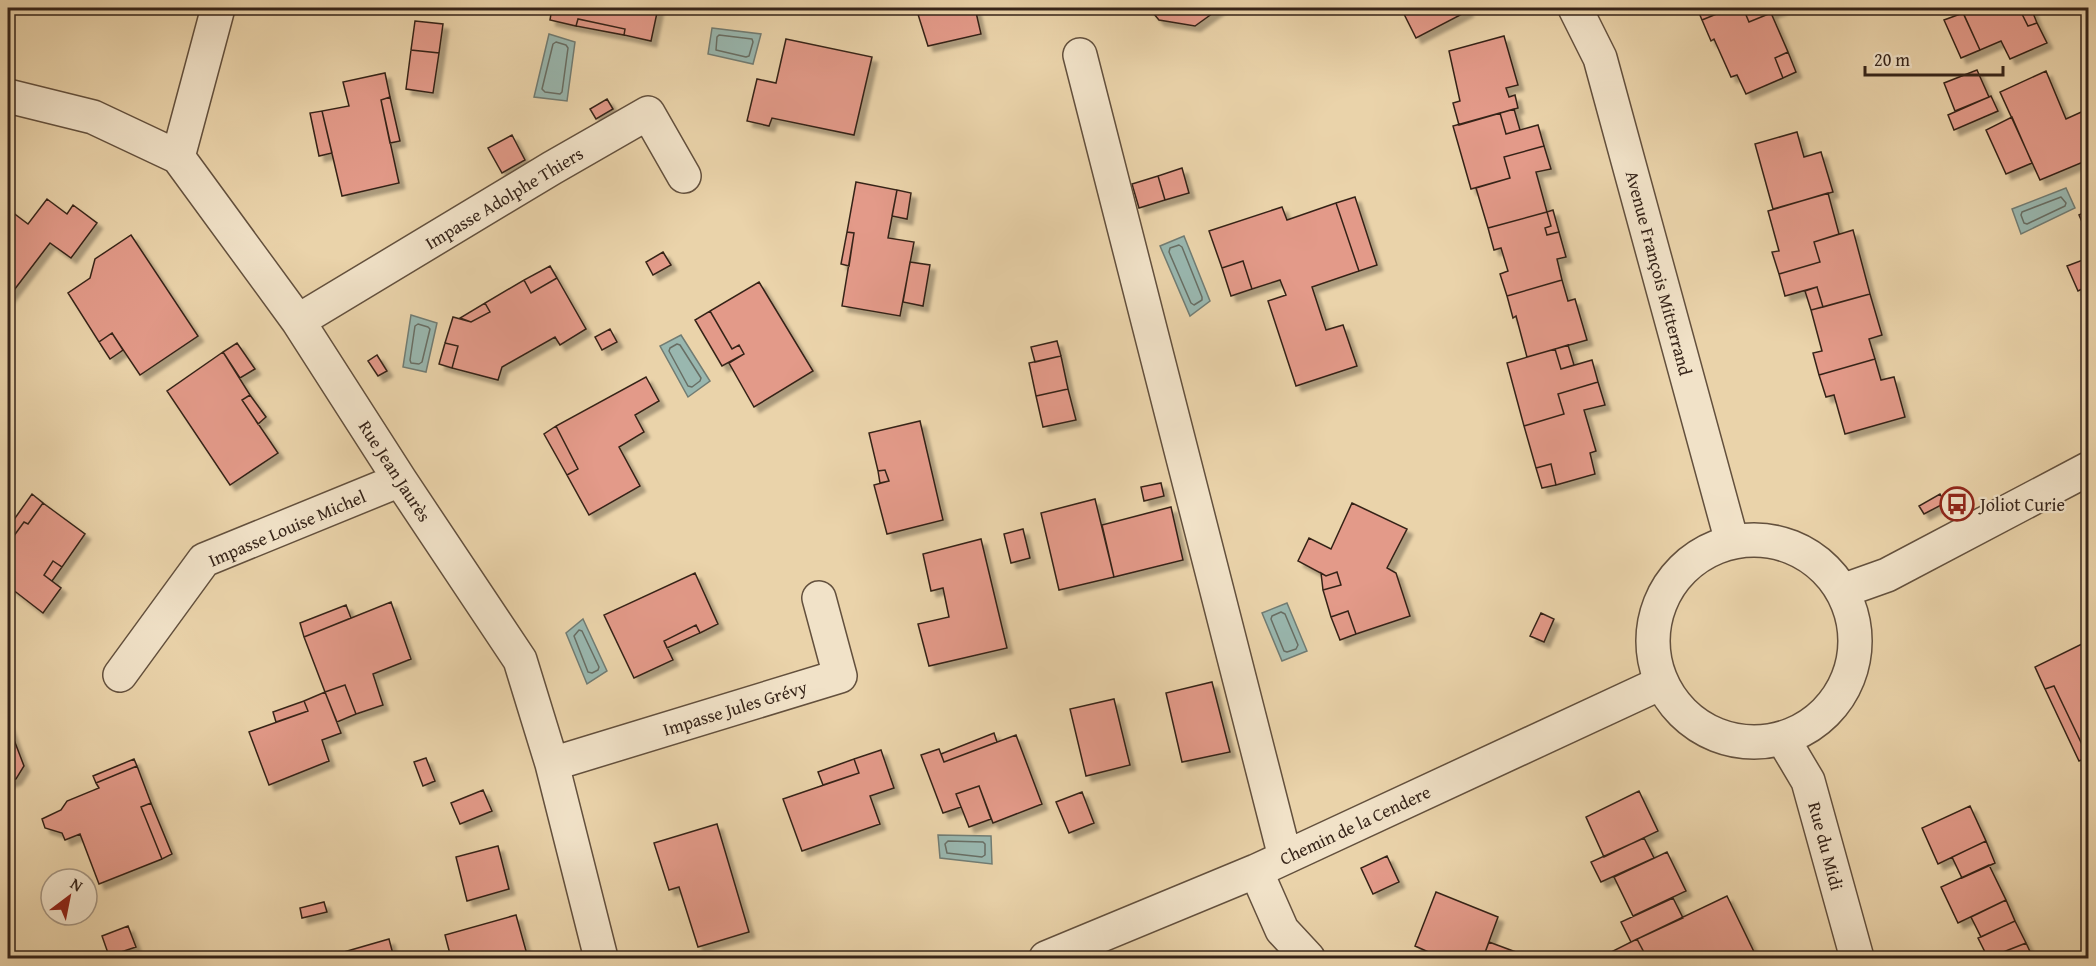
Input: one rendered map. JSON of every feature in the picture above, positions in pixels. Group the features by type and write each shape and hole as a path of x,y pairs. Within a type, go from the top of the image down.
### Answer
{"street":[{"path":"8,96 93,117 178,157 218,8"},
{"name":"Avenue François Mitterrand","path":"1575,8 1600,58 1732,542"},
{"path":"1080,55 1271,864 1281,930 1308,958"},
{"name":"Impasse Adolphe Thiers","path":"298,321 648,113 684,176"},
{"name":"Rue Jean Jaurès","path":"178,157 298,321 520,660 552,764 601,958"},
{"path":"1842,591 1887,575 2088,470"},
{"name":"Impasse Louise Michel","path":"120,675 204,560 400,480"},
{"path":"1753,540 1774,542 1813,559 1842,591 1853,619 1855,650 1848,679 1833,706 1810,726 1783,740 1746,743 1711,734 1681,713 1661,683 1654,659 1653,633 1658,607 1670,585 1687,565 1708,551 1732,542 1753,540"},
{"name":"Impasse Jules Grévy","path":"552,764 840,676 819,598"},
{"name":"Chemin de la Cendere","path":"1046,958 1271,864 1661,683"},
{"name":"Rue du Midi","path":"1783,740 1808,782 1857,958"}],"water":[{"path":"712,28 761,34 753,64 708,54"},
{"path":"549,34 575,42 567,101 534,97"},
{"path":"2066,188 2075,208 2021,234 2012,209"},
{"path":"1184,236 1210,301 1190,316 1160,246"},
{"path":"411,315 437,323 426,372 403,367"},
{"path":"681,335 710,381 688,397 660,346"},
{"path":"1287,603 1307,651 1282,661 1262,613"},
{"path":"583,619 607,671 587,684 566,633"},
{"path":"938,835 991,836 992,864 940,858"}],"building":[{"path":"552,8 658,8 651,41 624,35 625,29 578,19 576,26 550,20"},
{"path":"916,8 975,8 981,34 928,46"},
{"path":"1149,8 1220,8 1195,26 1159,20"},
{"path":"1410,8 1466,8 1468,11 1416,38 1404,14 1411,10"},
{"path":"1697,8 1731,8 1702,20"},
{"path":"1731,8 1743,8 1749,22 1771,13 1788,52 1775,58 1783,78 1746,94 1737,75 1731,77 1714,39 1711,41 1702,20"},
{"path":"1743,8 1783,8 1749,22"},
{"path":"1961,8 2019,8 2028,26 2037,23 2047,43 2010,59 2001,41 1980,50"},
{"path":"2019,8 2031,8 2037,23 2028,26"},
{"path":"1963,13 1980,50 1961,58 1944,20"},
{"path":"578,19 625,29 624,35 576,26"},
{"path":"415,21 443,24 439,53 411,50"},
{"path":"1504,36 1518,85 1506,88 1509,97 1515,95 1518,108 1459,125 1453,103 1460,101 1449,51"},
{"path":"786,39 872,57 854,135 772,118 769,126 747,121 757,79 776,83"},
{"path":"411,50 439,53 433,93 406,89"},
{"path":"1788,52 1796,72 1783,78 1775,58"},
{"path":"1977,70 1989,97 1955,111 1944,83"},
{"path":"2046,71 2066,119 2088,109 2088,160 2040,180 2000,92"},
{"path":"385,73 390,97 381,100 399,183 342,196 322,111 349,106 343,82"},
{"path":"1991,96 1998,111 1954,130 1948,115"},
{"path":"390,97 400,141 390,143 381,100"},
{"path":"607,99 613,109 596,119 590,109"},
{"path":"1514,109 1520,130 1506,134 1500,113"},
{"path":"322,111 332,153 319,156 310,113"},
{"path":"1500,113 1506,134 1538,125 1544,146 1504,157 1510,178 1471,189 1453,126"},
{"path":"2012,117 2032,163 2006,174 1986,130"},
{"path":"1797,132 1804,157 1821,152 1833,192 1773,209 1755,144"},
{"path":"512,135 525,160 502,173 488,148"},
{"path":"1544,146 1551,169 1536,172 1547,212 1488,228 1476,188 1510,178 1504,157"},
{"path":"1182,168 1189,193 1165,200 1158,176"},
{"path":"1158,176 1165,200 1139,208 1132,184"},
{"path":"856,182 897,190 888,238 914,242 900,316 842,306 854,233 847,232"},
{"path":"897,190 911,193 907,219 892,216"},
{"path":"1828,193 1839,234 1814,242 1820,262 1779,274 1772,252 1779,251 1768,211"},
{"path":"1355,197 1377,265 1359,271 1336,203"},
{"path":"47,199 67,214 73,205 97,223 71,258 50,243 8,298 8,209 28,224"},
{"path":"1336,203 1359,271 1312,287 1326,330 1343,325 1357,366 1296,386 1268,301 1286,295 1280,280 1252,289 1243,261 1222,268 1209,231 1282,207 1287,220"},
{"path":"1553,210 1559,232 1547,235 1545,228 1551,226 1547,212"},
{"path":"2088,211 2088,236 2079,215"},
{"path":"1547,212 1551,226 1545,228 1547,235 1559,232 1566,257 1557,259 1562,280 1507,296 1500,274 1508,271 1501,248 1494,250 1488,228"},
{"path":"1853,230 1870,294 1823,307 1817,287 1785,296 1779,274 1820,262 1814,242"},
{"path":"847,232 854,233 849,266 841,264"},
{"path":"131,235 198,336 140,375 112,333 99,342 68,293 90,278 95,259"},
{"path":"663,252 671,265 653,275 646,262"},
{"path":"2088,258 2088,286 2078,291 2067,266"},
{"path":"1243,261 1252,289 1231,296 1222,268"},
{"path":"910,262 930,265 923,306 903,302"},
{"path":"550,266 557,278 531,293 524,280"},
{"path":"557,278 586,329 560,345 555,337 502,367 498,380 452,368 458,346 445,343 453,317 471,322 490,312 485,303 524,280 531,293"},
{"path":"1562,280 1568,301 1575,299 1587,340 1527,357 1516,316 1513,318 1507,296"},
{"path":"759,282 813,371 754,407 729,363 744,354 739,345 732,349 710,311"},
{"path":"1817,287 1823,307 1811,310 1805,291"},
{"path":"1870,294 1882,335 1869,339 1875,359 1819,375 1813,353 1822,351 1811,310"},
{"path":"485,303 490,312 471,322 460,318"},
{"path":"710,311 732,349 739,345 744,354 722,366 695,320"},
{"path":"610,329 617,342 602,350 595,337"},
{"path":"112,333 123,350 110,359 99,342"},
{"path":"1057,341 1061,356 1035,362 1031,347"},
{"path":"237,343 255,369 240,378 223,352"},
{"path":"445,343 458,346 452,368 439,364"},
{"path":"1568,345 1574,365 1561,369 1555,349"},
{"path":"1555,349 1561,369 1592,360 1598,382 1558,394 1564,414 1524,426 1507,363"},
{"path":"223,352 250,395 242,400 278,453 230,485 167,391"},
{"path":"377,355 387,371 378,376 368,361"},
{"path":"1061,356 1068,389 1036,396 1029,363"},
{"path":"1875,359 1881,380 1894,377 1905,417 1845,434 1834,395 1826,397 1819,375"},
{"path":"646,377 659,401 635,415 644,432 619,447 640,486 589,515 567,475 578,469 556,426"},
{"path":"1598,382 1605,405 1584,410 1596,451 1590,453 1595,474 1556,485 1551,464 1536,468 1524,426 1564,414 1558,394"},
{"path":"1068,389 1076,420 1043,427 1036,396"},
{"path":"250,395 266,417 258,424 242,400"},
{"path":"920,421 943,520 887,534 874,485 889,481 885,470 878,471 869,433"},
{"path":"556,426 578,469 567,475 544,434"},
{"path":"1551,464 1556,485 1542,488 1536,468"},
{"path":"885,470 889,481 880,483 878,471"},
{"path":"1161,483 1164,496 1144,501 1141,487"},
{"path":"32,494 43,503 28,524 24,522 8,544 8,528"},
{"path":"1940,494 1945,503 1924,514 1919,506"},
{"path":"1095,499 1114,577 1059,590 1041,513"},
{"path":"43,503 85,534 62,567 53,561 44,575 61,588 43,613 8,586 8,544 24,522 28,524"},
{"path":"1352,503 1407,529 1387,568 1396,573 1410,616 1356,634 1348,611 1331,617 1323,590 1341,585 1337,572 1326,576 1298,561 1309,538 1331,549"},
{"path":"1171,507 1183,560 1114,577 1102,525"},
{"path":"1023,529 1030,558 1011,563 1004,534"},
{"path":"981,539 1007,648 929,666 918,624 949,617 943,588 931,591 923,554"},
{"path":"53,561 62,567 52,581 44,575"},
{"path":"1337,572 1341,585 1323,590 1321,573 1326,576"},
{"path":"695,573 718,624 700,633 696,625 664,641 673,660 634,678 604,615"},
{"path":"391,602 411,659 373,674 383,705 356,714 345,685 325,692 304,637"},
{"path":"346,605 351,618 304,637 300,623"},
{"path":"1348,611 1356,634 1340,640 1331,617"},
{"path":"1541,613 1554,619 1544,642 1530,636"},
{"path":"696,625 700,633 667,648 664,641"},
{"path":"2088,641 2088,757 2054,686 2045,689 2035,667"},
{"path":"1212,682 1230,752 1182,762 1166,693"},
{"path":"345,685 356,714 337,722 325,692"},
{"path":"2054,686 2088,757 2079,761 2045,689"},
{"path":"325,692 341,733 322,740 329,761 269,785 249,732 308,711 304,701"},
{"path":"1114,699 1130,765 1086,776 1070,709"},
{"path":"304,701 308,711 276,722 273,712"},
{"path":"8,724 24,766 16,779 8,782"},
{"path":"994,733 997,742 944,762 941,754"},
{"path":"1016,735 1042,804 993,823 979,786 956,794 961,807 943,813 921,755 939,749 944,762"},
{"path":"881,750 894,788 870,796 880,824 802,851 783,799 859,773 854,759"},
{"path":"426,758 435,781 423,786 414,762"},
{"path":"134,759 137,766 96,783 93,776"},
{"path":"854,759 859,773 823,785 818,772"},
{"path":"137,766 151,803 141,807 162,859 99,884 99,867 93,867 80,834 65,840 62,833 45,828 42,819 61,810 67,801 99,788 96,783"},
{"path":"979,786 991,819 969,827 956,794"},
{"path":"483,790 492,811 460,824 451,803"},
{"path":"1639,791 1658,831 1604,857 1586,817"},
{"path":"1082,792 1094,823 1069,833 1056,802"},
{"path":"151,803 172,854 162,859 141,807"},
{"path":"1970,806 1986,841 1938,864 1922,828"},
{"path":"717,824 749,932 698,947 679,887 669,890 654,843"},
{"path":"1644,838 1654,858 1601,882 1591,862"},
{"path":"1986,841 1995,863 1962,878 1952,857"},
{"path":"498,846 509,889 467,901 456,857"},
{"path":"1667,852 1686,891 1633,916 1614,877"},
{"path":"1387,856 1399,882 1373,894 1361,868"},
{"path":"1989,865 2006,900 1958,923 1941,887"},
{"path":"1436,892 1498,917 1483,958 1442,958 1415,946"},
{"path":"1727,896 1757,958 1647,958 1637,939"},
{"path":"1673,898 1683,918 1631,942 1621,922"},
{"path":"2006,900 2015,921 1981,937 1971,917"},
{"path":"324,902 327,912 302,918 300,908"},
{"path":"516,915 528,958 451,958 445,935"},
{"path":"2015,921 2026,943 1988,958 1978,938"},
{"path":"128,926 136,947 109,956 102,936"},
{"path":"389,939 394,958 323,958"},
{"path":"1637,939 1647,958 1609,958 1607,954"},
{"path":"1489,942 1532,958 1483,958"},
{"path":"2026,943 2033,958 1988,958"}],"place":[{"name":"Joliot Curie","path":"1957,504"}]}
